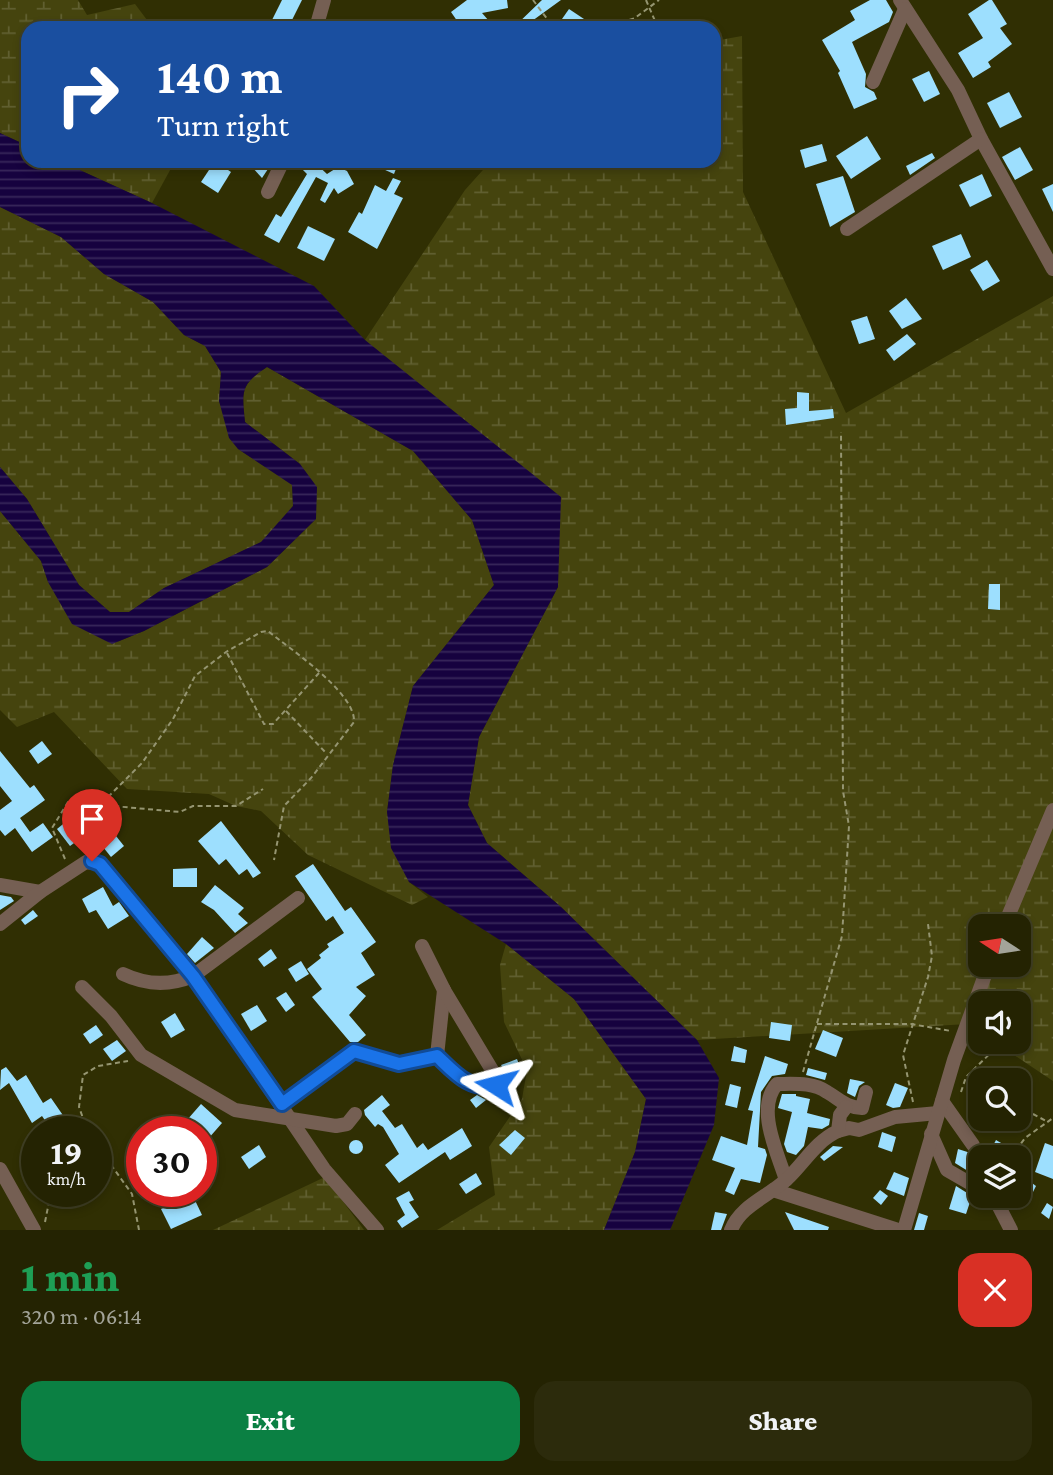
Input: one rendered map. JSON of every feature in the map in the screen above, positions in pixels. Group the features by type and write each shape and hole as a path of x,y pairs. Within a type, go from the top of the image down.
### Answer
{"street":[{"path":"318,21 324,0"},
{"path":"873,82 903,5"},
{"path":"903,5 958,90 981,139 1053,269"},
{"path":"847,229 981,139"},
{"path":"268,192 280,168"},
{"path":"1009,914 1053,810"},
{"path":"0,924 40,892 86,862 100,864 193,976 324,1169 377,1230"},
{"path":"0,885 40,892"},
{"path":"123,974 148,983 178,982 193,976 298,898"},
{"path":"422,946 444,990 498,1080 491,1086 477,1087 461,1079 437,1056"},
{"path":"904,1230 931,1134 985,977"},
{"path":"82,987 111,1016 141,1055 235,1110 336,1126 347,1124 355,1114"},
{"path":"437,1056 444,990"},
{"path":"282,1104 354,1051 399,1064 437,1056"},
{"path":"786,1180 768,1121 771,1091 777,1084 801,1083 825,1090 846,1107 862,1108 866,1092"},
{"path":"838,1131 840,1115 846,1107"},
{"path":"730,1230 736,1218 786,1180 825,1137 849,1128 859,1130 940,1107"},
{"path":"940,1107 973,1145"},
{"path":"931,1134 947,1170 968,1182"},
{"path":"0,1168 40,1228"},
{"path":"773,1190 898,1230"},
{"path":"1000,1208 1011,1230"}],"path":[{"path":"533,0 549,21"},
{"path":"646,0 655,21"},
{"path":"622,21 650,9 659,0"},
{"path":"801,1083 806,1053 842,936 849,826 843,791 841,432"},
{"path":"102,803 142,763 173,719 195,676 226,652 261,632 268,631 319,673 351,705 355,713 354,722 284,806 274,860"},
{"path":"226,652 264,724 272,724 319,673"},
{"path":"286,711 328,755"},
{"path":"71,872 52,828 68,802 180,812 193,807 236,806 263,789"},
{"path":"914,1114 903,1055 932,956 928,924"},
{"path":"816,1024 911,1024 948,1030 953,1035"},
{"path":"975,1068 990,1054"},
{"path":"82,1116 79,1107 83,1075 98,1066 122,1063 141,1055"},
{"path":"961,1092 968,1075"},
{"path":"1031,1113 1049,1122"},
{"path":"1020,1145 1025,1138 1053,1118"},
{"path":"112,1166 132,1194 139,1230"},
{"path":"40,1228 46,1207"}],"green space":[{"path":"0,0 78,0 87,15 135,4 148,21 21,21 21,143 0,133"},
{"path":"742,36 743,192 846,413 1053,296 1053,1081 1012,1054 1031,1054 1031,991 968,991 968,1025 697,1040 561,907 487,843 468,805 479,737 558,587 365,340 465,190 485,168 721,168 721,40"},
{"path":"75,168 171,168 152,203"},
{"path":"0,207 61,237 104,274 153,302 184,335 205,346 221,372 219,401 238,449 292,484 293,506 262,542 164,588 129,612 110,612 79,585 27,499 0,467"},
{"path":"267,367 413,451 472,520 494,585 413,686 393,765 387,812 409,882 428,897 412,905 308,855 261,811 236,806 209,794 127,789 54,712 17,727 0,710 0,511 41,561 48,582 112,644 144,631 267,567 316,519 300,464 245,422 243,403 247,384"},
{"path":"506,944 574,999 646,1099 635,1152 604,1230 437,1230 495,1195 489,1147 522,1099 527,1070 504,1022 500,965"},
{"path":"325,1177 364,1230 213,1230"}],"shaded area":[{"path":"0,133 21,143 21,168 75,168 152,203 314,286 365,340 561,497 558,587 479,737 468,805 487,843 561,907 697,1040 719,1078 714,1125 670,1230 604,1230 635,1152 646,1099 574,999 506,944 409,882 391,848 387,812 393,765 413,686 494,585 472,520 413,451 267,367 247,384 243,403 245,422 300,464 317,487 316,519 267,567 144,631 112,644 72,624 48,582 41,561 0,511 0,467 27,499 79,585 110,612 129,612 164,588 261,542 293,506 292,485 238,449 229,438 219,401 221,372 205,346 184,335 153,302 104,274 61,237 0,207"}],"building":[{"path":"282,0 302,0 292,21 272,21"},
{"path":"467,0 507,0 508,8 482,13 489,21 457,21 451,12"},
{"path":"542,0 561,0 532,21 520,21"},
{"path":"870,0 886,0 893,12 889,22 852,42 866,74 865,87 874,92 877,99 854,109 838,73 840,71 822,40 855,20 850,11"},
{"path":"992,0 1007,24 1000,28 1012,44 988,62 991,67 973,78 958,53 983,38 968,14"},
{"path":"569,9 584,19 566,21 562,19"},
{"path":"929,71 940,94 924,102 912,79"},
{"path":"1009,92 1022,117 1000,128 987,103"},
{"path":"867,136 881,159 851,179 836,156"},
{"path":"822,144 827,161 805,168 800,150"},
{"path":"1020,147 1033,170 1015,180 1002,157"},
{"path":"932,153 935,158 910,175 906,166"},
{"path":"210,168 225,168 231,172 218,193 201,182"},
{"path":"253,168 267,168 262,178"},
{"path":"301,168 321,168 327,174 340,168 347,171 354,184 338,194 334,188 325,203 320,200 328,183 316,177 279,243 264,235 276,214 281,217 307,174"},
{"path":"384,168 396,168 394,174"},
{"path":"982,174 992,196 970,207 959,185"},
{"path":"843,176 855,212 830,227 816,184"},
{"path":"393,178 401,181 394,194 403,198 377,249 348,232 359,212 362,214 375,185 386,191"},
{"path":"1053,184 1053,212 1042,189"},
{"path":"308,226 335,239 324,261 297,248"},
{"path":"961,234 971,257 943,270 932,246"},
{"path":"987,260 1000,281 983,291 970,270"},
{"path":"906,298 922,319 902,329 889,311"},
{"path":"867,316 875,339 859,344 851,321"},
{"path":"907,334 916,344 894,361 886,350"},
{"path":"797,392 809,393 809,411 833,409 834,418 786,425 785,409 797,408"},
{"path":"989,584 1000,584 1000,610 988,609"},
{"path":"42,741 52,754 38,764 29,751"},
{"path":"0,751 30,788 34,785 45,800 20,818 30,832 43,823 53,837 32,852 15,828 5,836 0,830 0,810 12,801 0,786"},
{"path":"68,820 81,838 70,846 57,829"},
{"path":"92,821 100,831 92,838 84,828"},
{"path":"221,821 261,873 253,878 247,869 239,875 226,859 219,865 198,841"},
{"path":"116,836 124,846 111,857 103,847"},
{"path":"313,864 345,911 351,907 376,942 361,953 375,975 356,987 366,996 349,1015 366,1035 358,1042 350,1042 312,997 322,989 307,969 321,958 319,955 329,947 327,944 344,933 333,916 326,921 295,876"},
{"path":"197,868 197,887 173,887 173,869"},
{"path":"215,885 244,908 238,914 248,923 235,933 214,910 201,902"},
{"path":"103,887 113,906 119,902 129,916 108,929 96,910 89,913 82,899"},
{"path":"0,895 11,897 14,901 0,910"},
{"path":"33,910 38,916 25,925 21,920"},
{"path":"202,937 214,948 195,963 187,954"},
{"path":"271,949 277,958 264,967 258,959"},
{"path":"301,961 309,974 296,982 288,969"},
{"path":"286,992 295,1005 286,1012 276,998"},
{"path":"257,1005 267,1021 251,1031 241,1014"},
{"path":"175,1013 185,1030 171,1038 161,1022"},
{"path":"771,1022 792,1025 790,1041 769,1038"},
{"path":"96,1025 103,1035 90,1044 83,1034"},
{"path":"823,1030 843,1038 836,1057 815,1049"},
{"path":"117,1040 126,1051 112,1061 103,1049"},
{"path":"734,1046 747,1050 745,1063 731,1061"},
{"path":"765,1056 788,1064 785,1074 772,1076 761,1092 758,1147 765,1149 767,1155 760,1183 741,1179 734,1195 725,1191 735,1168 712,1160 721,1136 747,1145 753,1111 748,1110"},
{"path":"517,1059 521,1070 507,1076 501,1065"},
{"path":"6,1067 17,1081 26,1075 43,1103 51,1098 63,1116 28,1116 9,1083 0,1090 1,1070"},
{"path":"808,1068 827,1073 825,1080 806,1075"},
{"path":"850,1079 865,1082 859,1086 855,1097 847,1093"},
{"path":"895,1083 908,1088 900,1107 893,1108 886,1105"},
{"path":"730,1084 741,1087 737,1108 725,1105"},
{"path":"782,1094 796,1094 810,1099 807,1113 830,1119 829,1125 822,1129 808,1127 804,1146 796,1155 787,1152 784,1144 792,1112 778,1108"},
{"path":"382,1095 390,1105 382,1111 395,1128 402,1124 417,1148 423,1143 428,1150 462,1128 472,1146 450,1160 445,1152 399,1183 385,1165 399,1154 383,1127 378,1124 375,1127 364,1110"},
{"path":"477,1095 486,1100 476,1108 470,1100"},
{"path":"201,1104 214,1116 190,1116"},
{"path":"515,1130 525,1138 511,1155 499,1145"},
{"path":"882,1132 896,1137 892,1152 878,1147"},
{"path":"356,1140 361,1142 361,1152 356,1154 351,1152 349,1147 351,1142"},
{"path":"1045,1143 1053,1146 1053,1179 1035,1172"},
{"path":"259,1145 266,1157 249,1169 241,1157"},
{"path":"833,1146 843,1147 824,1161 820,1157"},
{"path":"958,1149 968,1152 968,1171 955,1163"},
{"path":"894,1172 909,1178 904,1196 886,1189"},
{"path":"476,1173 482,1184 466,1194 459,1184"},
{"path":"1031,1182 1036,1186 1031,1196"},
{"path":"956,1186 968,1194 966,1214 949,1209"},
{"path":"880,1190 888,1196 881,1205 873,1198"},
{"path":"409,1191 414,1200 409,1202 419,1217 402,1228 397,1221 405,1215 396,1198"},
{"path":"1047,1203 1053,1207 1049,1219 1041,1213"},
{"path":"198,1207 202,1215 171,1229 161,1209"},
{"path":"715,1212 727,1214 721,1230 711,1230"},
{"path":"785,1212 829,1227 828,1230 794,1230"},
{"path":"919,1213 928,1216 924,1230 914,1230"}],"route":[{"path":"92,861 100,864 158,931 193,976 282,1104 354,1051 399,1064 437,1056 461,1079 477,1087 496,1085"}]}
